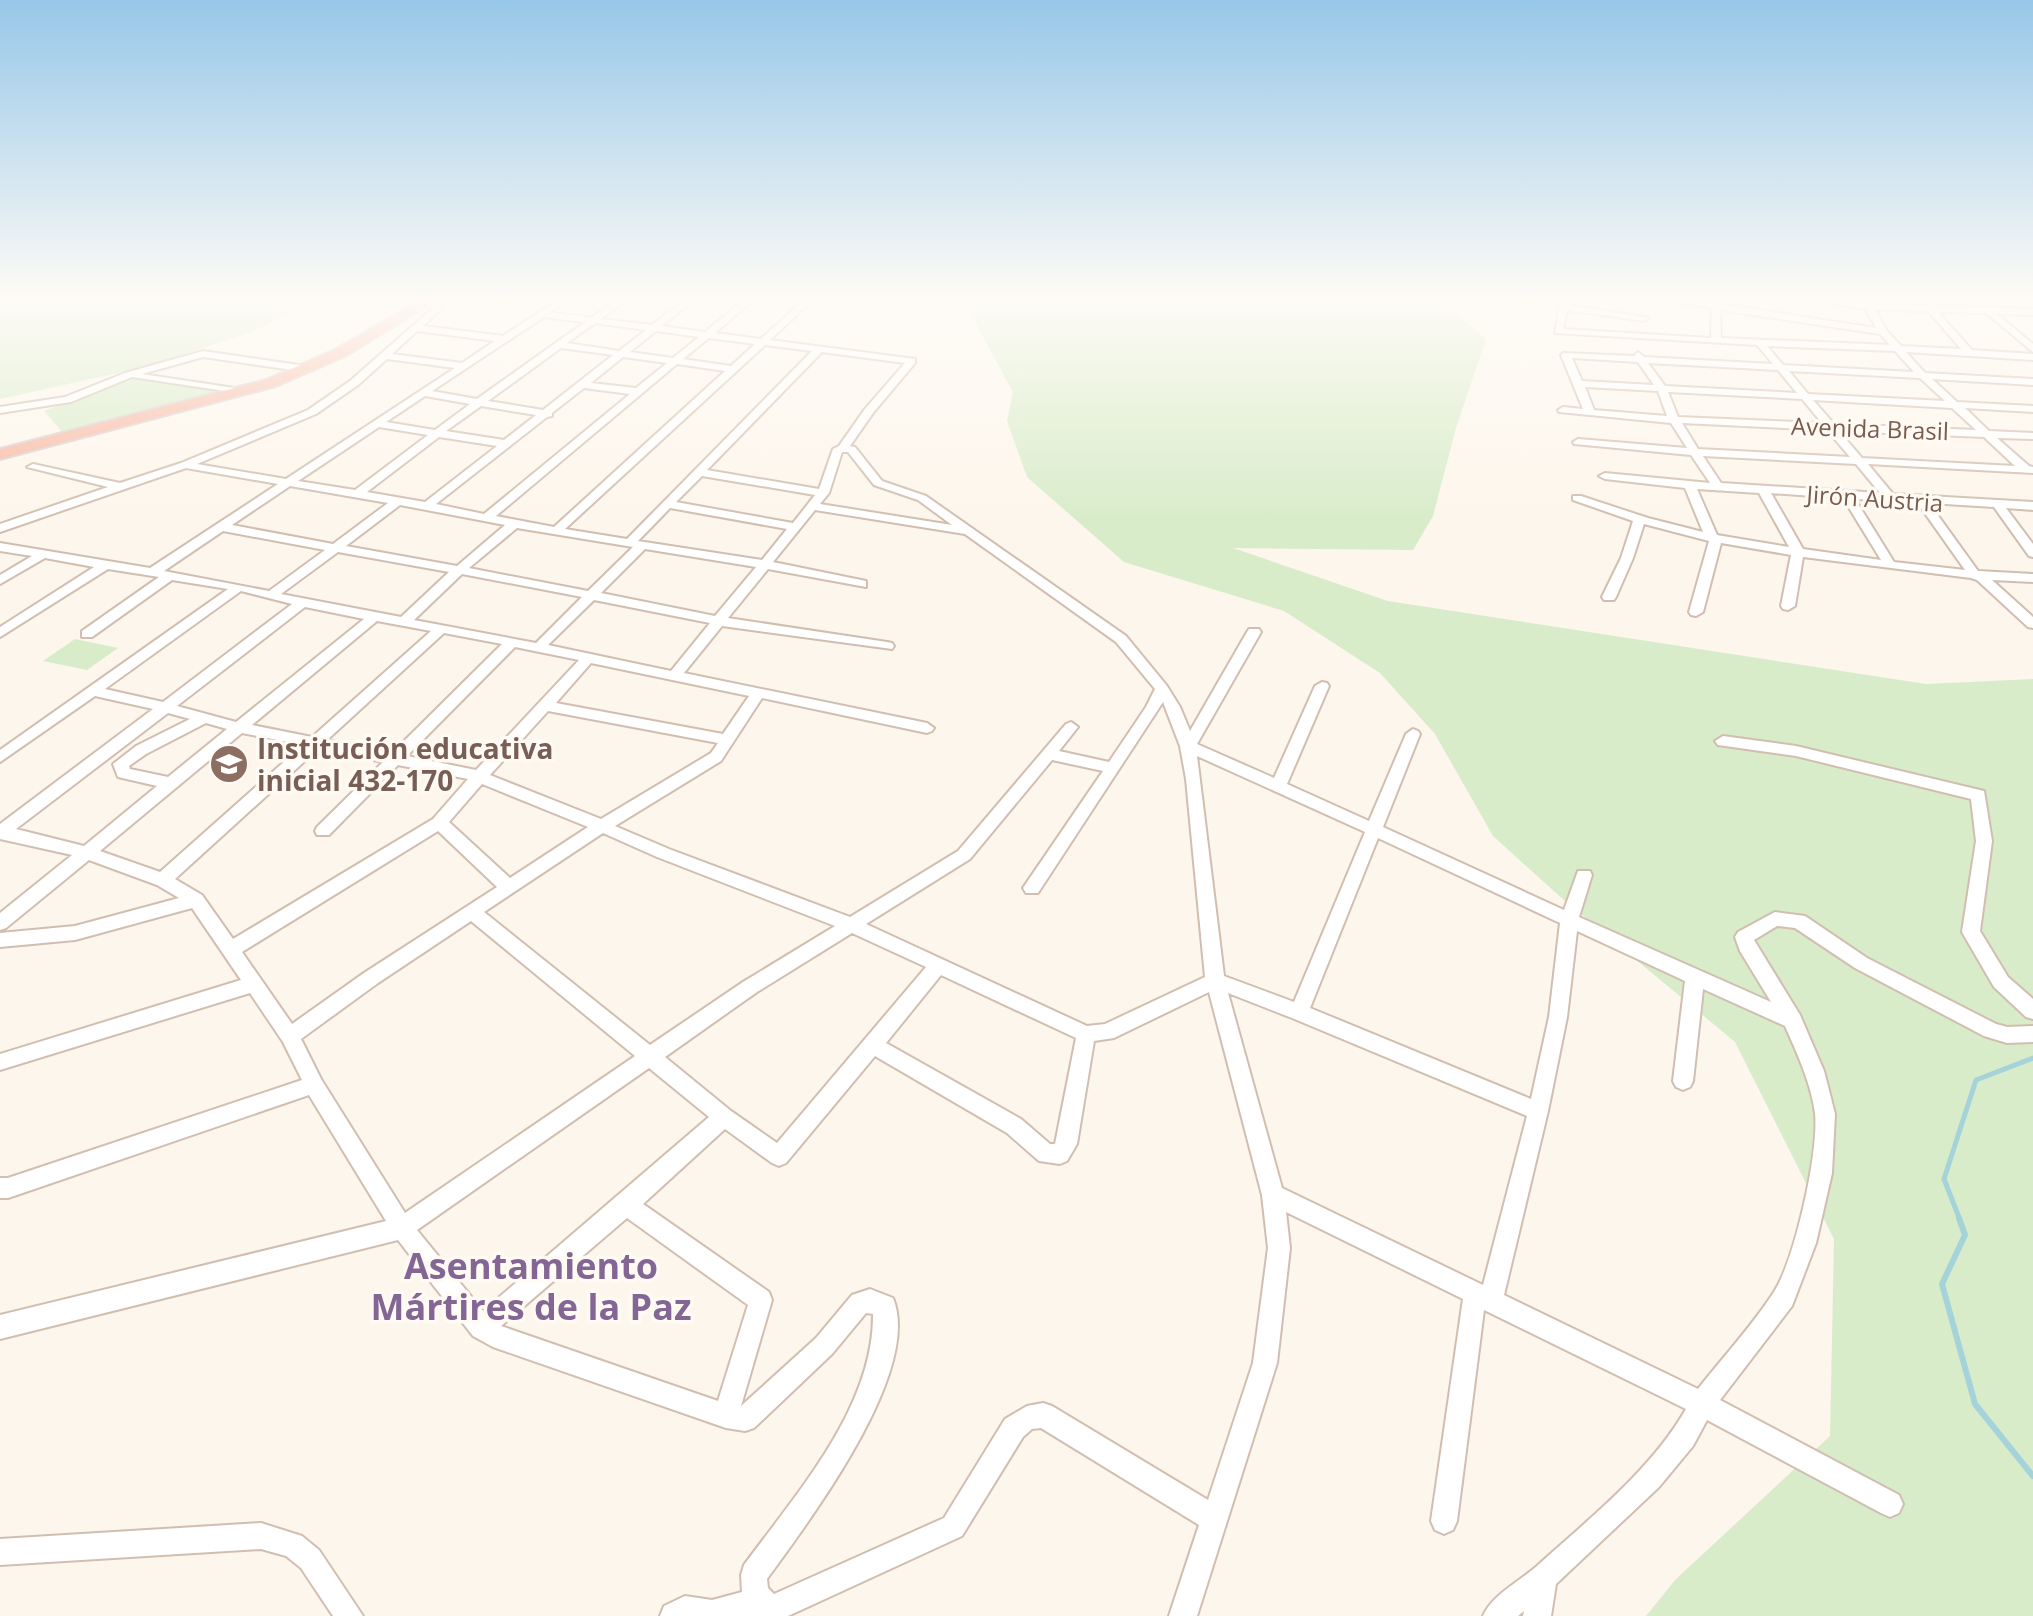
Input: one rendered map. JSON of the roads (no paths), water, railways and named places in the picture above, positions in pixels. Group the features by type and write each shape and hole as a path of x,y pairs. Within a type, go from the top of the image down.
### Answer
{"highway":[{"path":"0,454 241,392 299,371"}],"street":[{"path":"0,410 67,400 141,371"},
{"path":"0,528 185,465 312,412 366,371"},
{"path":"152,573 457,371"},
{"path":"358,494 522,371"},
{"path":"427,506 603,371"},
{"path":"485,519 664,371"},
{"path":"556,531 729,371"},
{"path":"539,647 589,596 668,504 798,371"},
{"path":"843,448 903,371"},
{"path":"1573,371 1590,412"},
{"path":"1649,371 1662,389 1674,420 1718,487"},
{"path":"1784,371 1891,499"},
{"path":"1861,371 2033,382"},
{"path":"1919,371 2030,472"},
{"path":"128,375 241,392"},
{"path":"1579,384 1951,402 2033,409"},
{"path":"586,385 640,392"},
{"path":"424,393 548,414"},
{"name":"Avenida Brasil","path":"1563,410 1674,420 2033,436"},
{"path":"379,424 506,444"},
{"path":"1578,442 2030,472"},
{"path":"674,676 818,500 838,449 843,448 851,449 878,483 922,498 1121,639 1162,689 1188,746 1215,981 1273,1195 1279,1248 1265,1363 1183,1616"},
{"path":"185,465 514,524 637,542 861,584"},
{"path":"33,467 118,486"},
{"path":"699,472 973,532"},
{"name":"Jirón Austria","path":"1605,476 1848,497 2033,506"},
{"path":"1690,485 1714,539 1696,612"},
{"path":"1764,491 1798,552 1788,606"},
{"path":"1848,497 1890,565"},
{"path":"1577,498 1714,539 1979,577 2033,578"},
{"path":"273,594 398,501"},
{"path":"1922,501 1979,577 2033,624"},
{"path":"668,504 797,527"},
{"path":"1998,505 2033,553"},
{"path":"1609,597 1640,519"},
{"path":"404,622 514,524"},
{"path":"220,527 718,621 887,646"},
{"path":"0,547 239,587 373,618 539,647 927,728"},
{"path":"0,580 42,555"},
{"path":"0,633 105,565"},
{"path":"87,634 169,576"},
{"path":"0,757 239,587"},
{"path":"1,832 302,603"},
{"path":"0,923 373,618"},
{"path":"163,880 440,630"},
{"path":"1188,746 1254,632"},
{"path":"323,831 512,642"},
{"path":"231,949 439,823 477,776 587,659"},
{"path":"1279,784 1322,686"},
{"path":"1032,888 1153,708 1162,689"},
{"path":"91,691 237,727 477,776 663,853 850,924 1086,1034 1107,1032 1215,981 1299,1012 1538,1111"},
{"path":"290,1036 371,978 602,826 716,757 759,692"},
{"path":"546,706 728,740"},
{"path":"89,764 121,764 141,750 202,719"},
{"path":"0,1327 402,1228 648,1055 850,924 964,855 1071,727"},
{"path":"1299,1012 1413,734"},
{"path":"1723,741 1796,751 1978,795 1984,841 1971,932 2001,982 2033,1011"},
{"path":"1188,746 1279,784 1372,831 1569,922 1793,1021"},
{"path":"1049,754 1112,768"},
{"path":"121,764 123,773 169,783"},
{"path":"439,823 509,888"},
{"path":"1,832 85,852 163,880 196,900 290,1036 314,1085 402,1228 481,1328 501,1339 726,1416 745,1419 824,1346 860,1303 870,1301 885,1306 888,1323 883,1358 858,1418 754,1575 753,1590 758,1601 772,1609 953,1527 1014,1428 1027,1418 1043,1415 1216,1520"},
{"path":"1444,1521 1483,1296 1538,1111 1558,1017 1569,922 1584,875"},
{"path":"0,940 75,933 196,900"},
{"path":"472,912 724,1117 779,1156 937,967"},
{"path":"1497,1616 1544,1577 1650,1478 1684,1437 1702,1404 1784,1298 1805,1243 1821,1173 1825,1114 1814,1071 1793,1021 1753,960 1744,937 1775,919 1799,921 1871,969 1991,1030 2007,1035 2033,1034"},
{"path":"1683,1081 1695,978"},
{"path":"0,1062 254,984"},
{"path":"871,1044 1014,1126 1046,1154 1060,1154 1067,1144 1086,1034"},
{"path":"0,1188 8,1188 314,1085"},
{"path":"481,1328 724,1117"},
{"path":"1273,1195 1702,1404 1890,1504"},
{"path":"626,1205 761,1300 726,1416"},
{"path":"0,1552 261,1536 293,1545 310,1559 349,1616"},
{"path":"1537,1616 1544,1577"},
{"path":"674,1616 685,1610 706,1614 758,1601"}],"waterway":[{"path":"1960,1220 1944,1179 1976,1080 2033,1058"},
{"path":"1959,1218 1965,1235 1942,1284 1975,1404 2033,1476"}],"place":[{"name":"Institución educativa inicial 432-170","path":"229,764"}],"district":[{"name":"Asentamiento Mártires de la Paz","path":"531,1286"}]}
